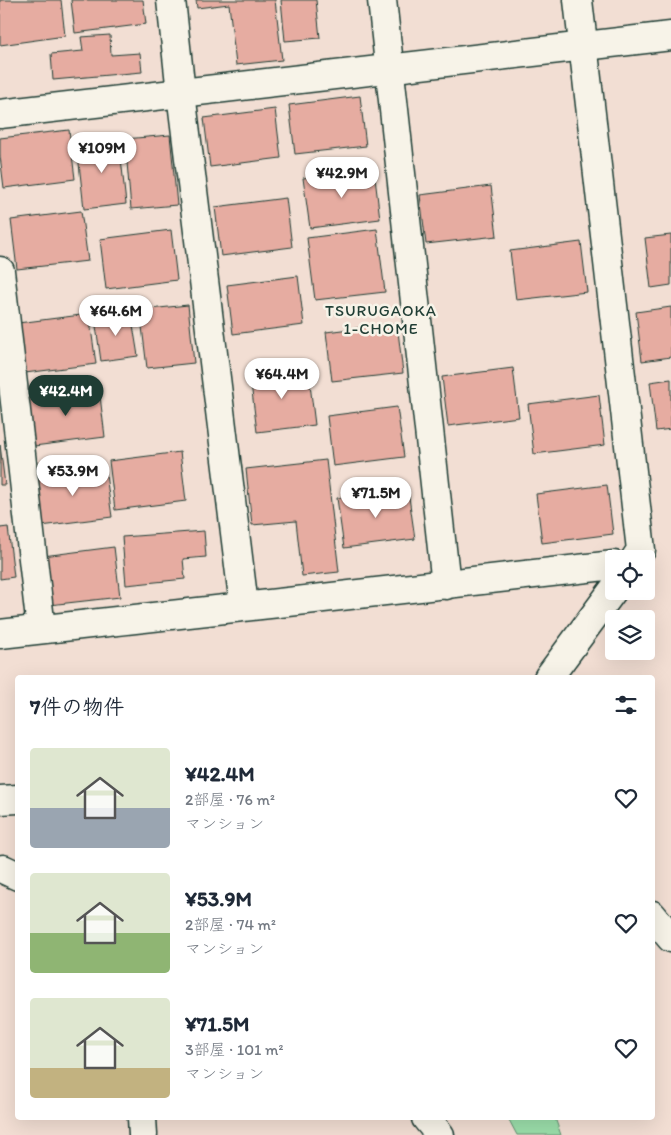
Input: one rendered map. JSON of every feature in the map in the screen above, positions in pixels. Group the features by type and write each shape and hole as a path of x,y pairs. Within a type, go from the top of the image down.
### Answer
{"street":[{"path":"171,0 244,606"},
{"path":"382,0 446,585"},
{"path":"578,0 633,550"},
{"path":"0,114 671,36"},
{"path":"0,271 41,629"},
{"path":"0,634 605,566"},
{"path":"550,675 606,600"},
{"path":"0,800 15,799"},
{"path":"655,919 671,938"},
{"path":"142,1120 143,1135"},
{"path":"428,1120 440,1135"}],"green space":[{"path":"509,1120 556,1120 561,1135 517,1135"}],"building":[{"path":"0,0 61,0 65,36 0,45"},
{"path":"71,0 143,0 146,24 75,33"},
{"path":"196,0 275,0 282,60 236,65 229,4 197,8"},
{"path":"281,0 316,0 320,38 285,41"},
{"path":"110,35 111,55 140,53 142,72 53,80 51,54 83,51 81,37"},
{"path":"360,96 366,146 295,154 289,105"},
{"path":"275,109 281,158 210,167 204,118"},
{"path":"69,130 75,179 4,188 0,138"},
{"path":"170,135 177,205 131,209 125,139"},
{"path":"119,140 126,204 84,209 77,145"},
{"path":"374,170 380,219 310,228 303,178"},
{"path":"491,186 497,236 426,244 420,195"},
{"path":"286,198 292,247 221,256 215,207"},
{"path":"81,211 88,261 17,269 11,220"},
{"path":"377,229 385,292 315,300 307,238"},
{"path":"171,230 177,280 106,289 100,239"},
{"path":"671,235 671,285 651,288 645,238"},
{"path":"581,242 587,292 516,300 510,251"},
{"path":"298,276 304,325 233,334 227,285"},
{"path":"188,305 194,363 147,368 140,310"},
{"path":"671,307 671,357 642,361 636,312"},
{"path":"131,313 138,356 101,361 95,319"},
{"path":"89,314 96,364 25,373 18,323"},
{"path":"397,323 403,373 332,381 326,332"},
{"path":"308,368 315,425 257,432 250,375"},
{"path":"513,368 519,417 448,426 442,377"},
{"path":"671,379 671,429 656,431 650,382"},
{"path":"99,388 105,437 34,446 28,397"},
{"path":"599,395 605,445 534,454 528,404"},
{"path":"397,407 404,457 333,466 327,416"},
{"path":"0,445 5,485 0,485"},
{"path":"180,452 186,501 115,510 109,461"},
{"path":"326,460 339,572 302,576 296,521 252,525 246,469"},
{"path":"105,468 112,517 41,526 34,477"},
{"path":"607,485 613,534 542,543 536,494"},
{"path":"408,490 415,539 344,548 337,498"},
{"path":"8,527 14,577 0,579 0,528"},
{"path":"204,531 206,557 183,559 185,579 126,585 122,537"},
{"path":"114,547 120,597 49,605 43,556"}],"district":[{"name":"TSURUGAOKA 1-CHOME","path":"381,319"}]}
